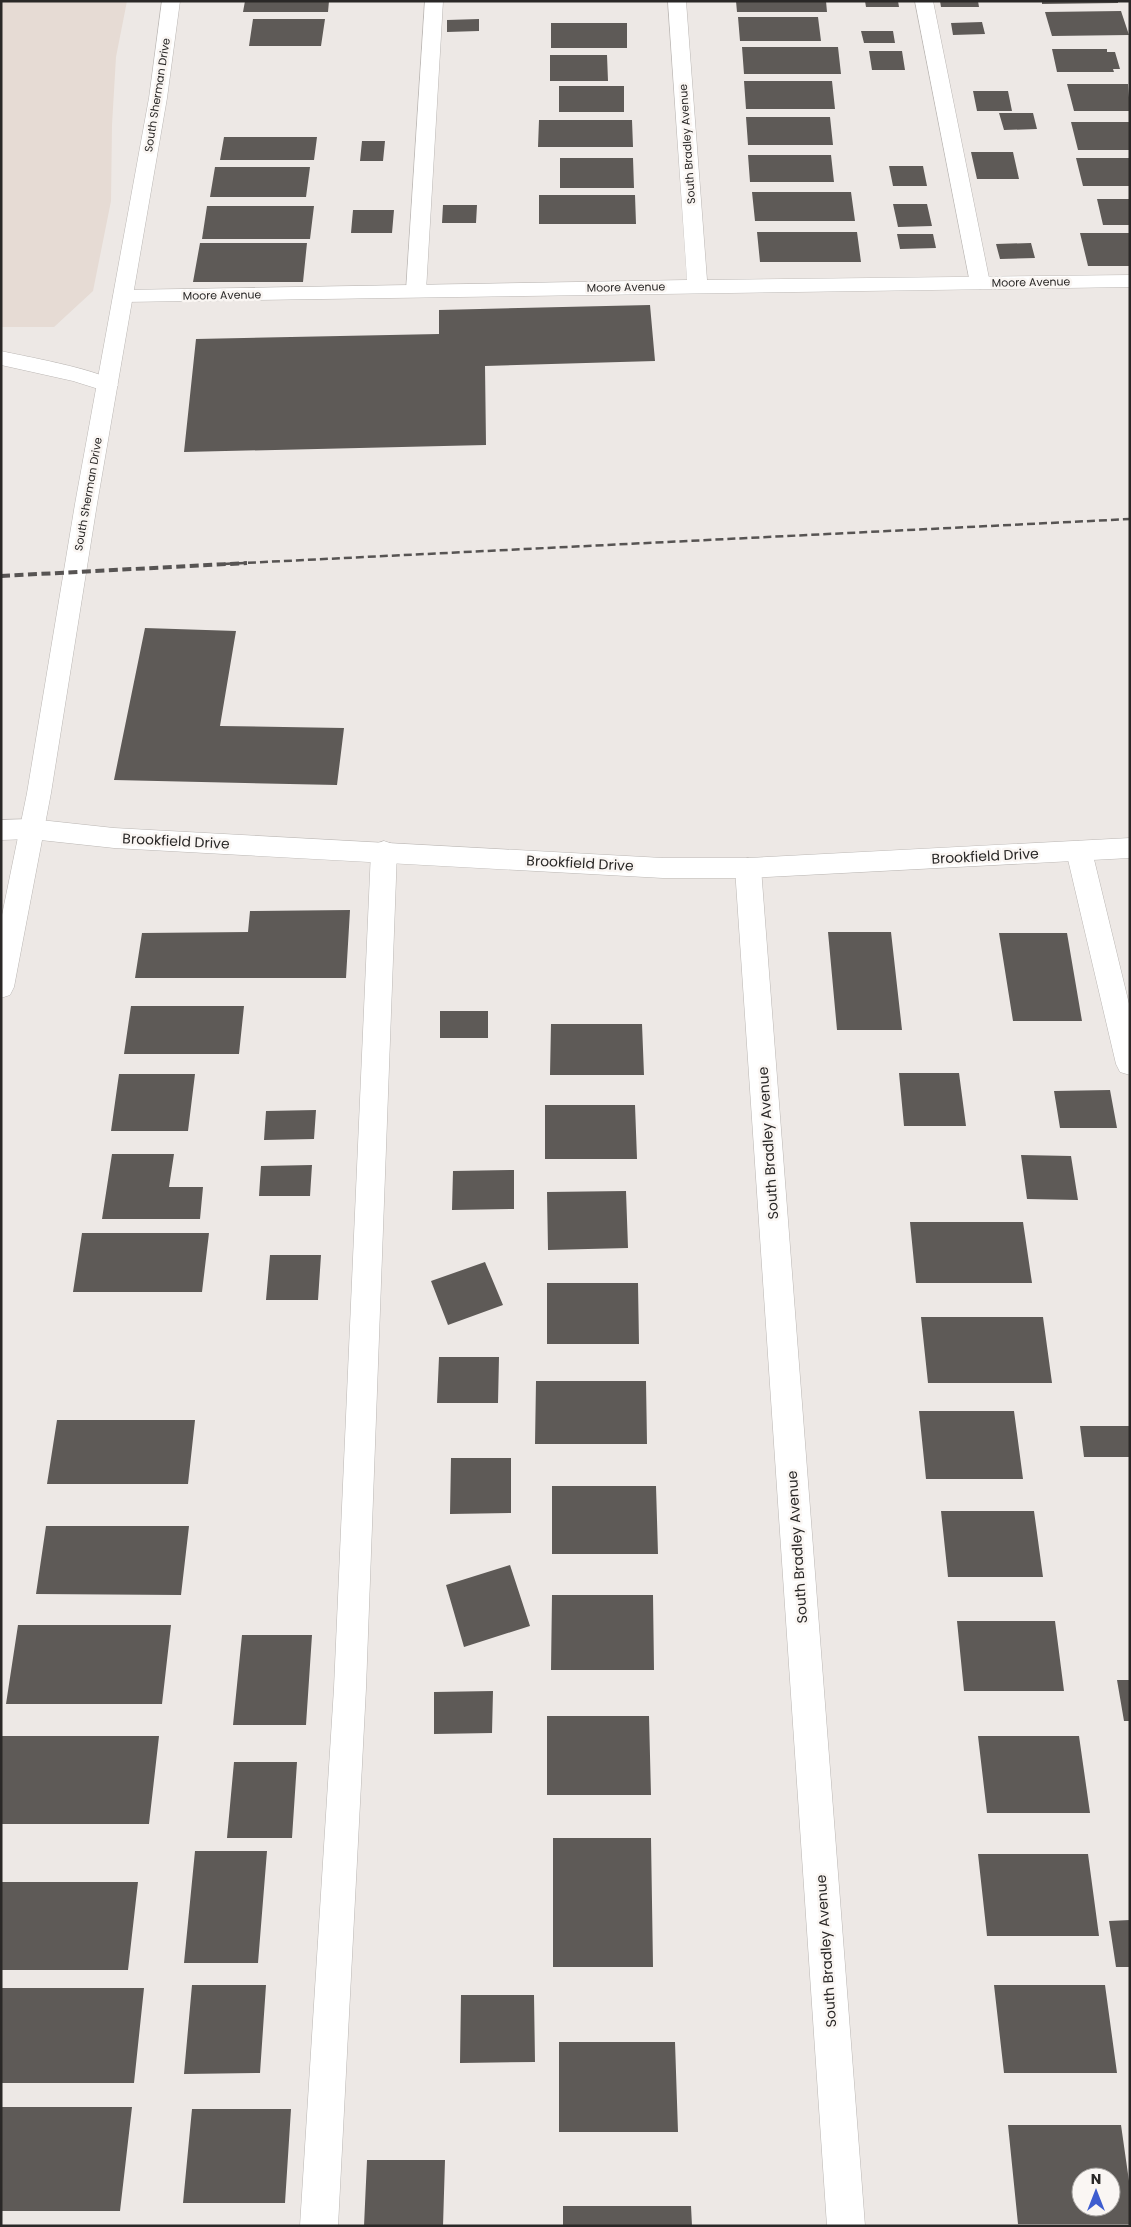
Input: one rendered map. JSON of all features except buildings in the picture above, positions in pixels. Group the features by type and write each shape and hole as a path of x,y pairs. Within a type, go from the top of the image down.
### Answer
{"street":[{"name":"South Sherman Drive","path":"1,986 39,793 86,504 158,98 171,1"},
{"path":"416,291 434,1"},
{"name":"South Bradley Avenue","path":"676,1 697,286"},
{"path":"924,1 980,283"},
{"name":"Moore Avenue","path":"123,296 1130,281"},
{"path":"1,358 76,375 108,385"},
{"name":"Brookfield Drive","path":"1,830 31,829 114,838 664,868 748,868 1130,848"},
{"path":"1079,851 1130,1064"},
{"path":"319,2226 350,1678 384,852"},
{"name":"South Bradley Avenue","path":"748,868 846,2226"}],"shaded area":[{"path":"1,1 127,1 116,57 112,125 111,201 93,291 54,327 1,327"}],"railway":[{"path":"224,564 1130,519"},
{"path":"1,576 247,563"}]}
